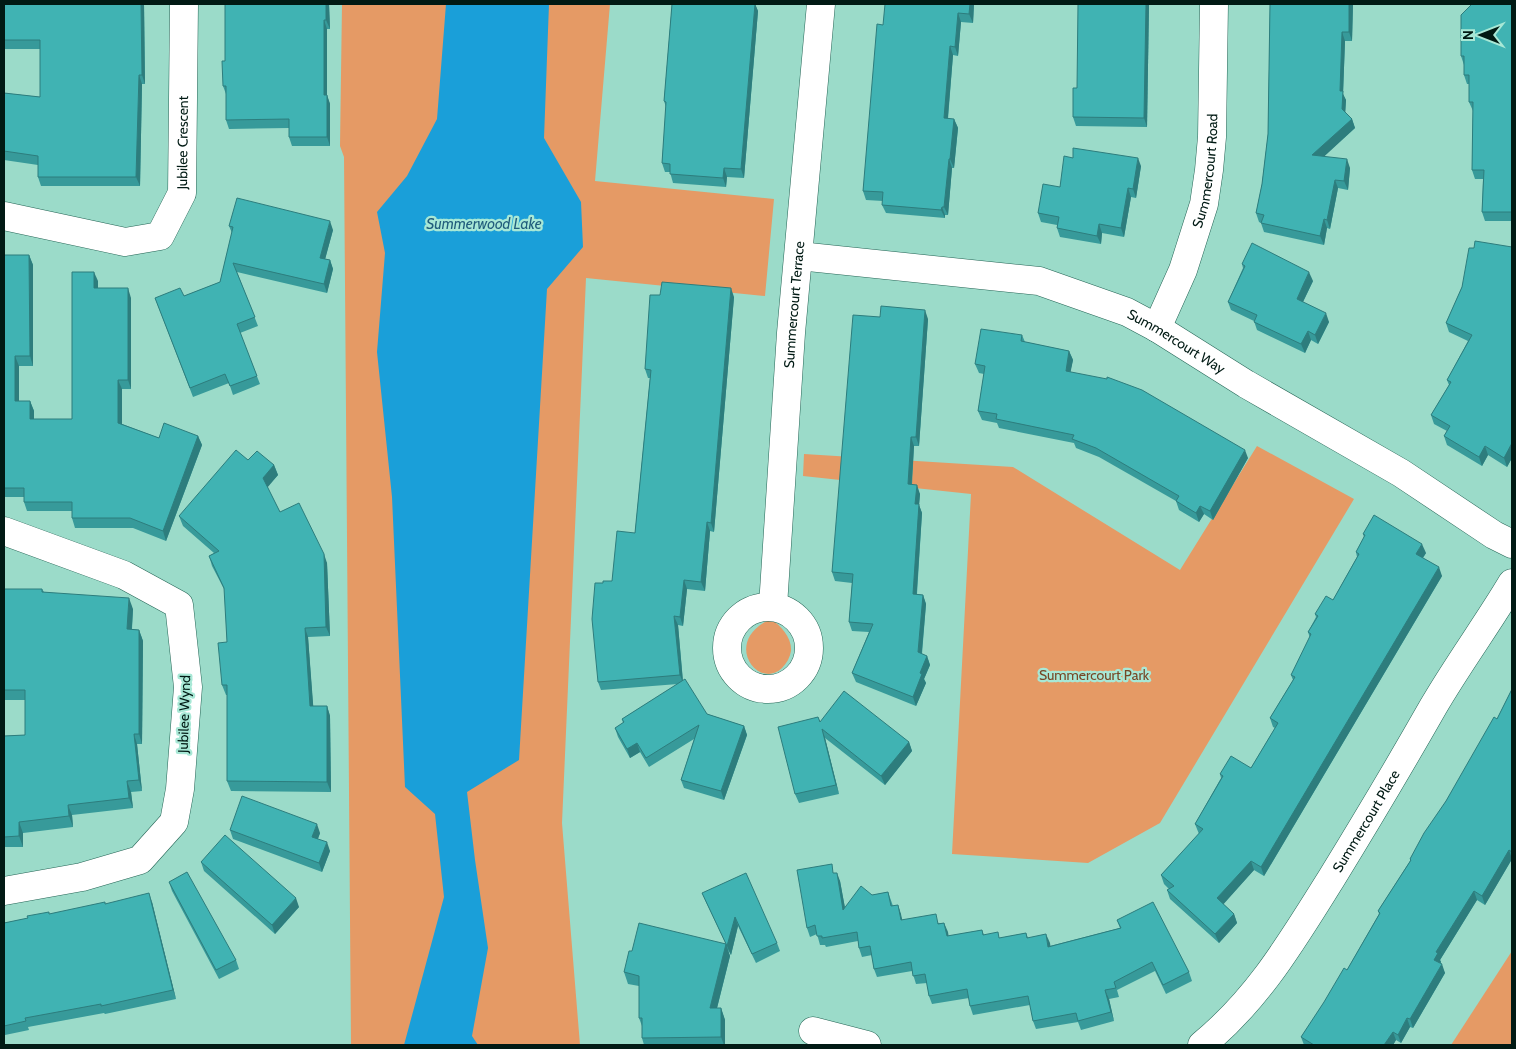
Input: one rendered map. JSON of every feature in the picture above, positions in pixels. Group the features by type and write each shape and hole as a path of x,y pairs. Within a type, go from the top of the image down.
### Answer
{"street":[{"name":"Jubilee Crescent","path":"4,216 124,242 160,236 182,193 184,4"},
{"name":"Summercourt Terrace","path":"773,606 791,333 821,4"},
{"name":"Summercourt Road","path":"1157,328 1183,270 1204,204 1212,138 1214,4"},
{"name":"Summercourt Way","path":"799,256 1039,281 1126,312 1157,328 1246,384 1401,473 1494,535 1512,544"},
{"name":"Jubilee Wynd","path":"4,531 124,575 179,605 188,687 180,789 174,822 140,860 82,877 4,891"},
{"name":"Summercourt Place","path":"1202,1045 1223,1028 1255,993 1288,948 1381,797 1455,668 1512,583"},
{"path":"813,1031 867,1045"}],"green space":[{"path":"342,4 610,4 595,181 774,199 765,296 586,278 562,823 580,1045 351,1045 344,157 340,146"},
{"name":"Summercourt Park","path":"1257,446 1354,499 1160,823 1088,863 952,854 971,494 803,476 804,454 1013,467 1180,570"},
{"path":"771,619 790,641 791,651 788,660 782,668 773,673 763,673 755,668 749,660 746,650 748,639 756,628"},
{"path":"1512,951 1512,1045 1451,1045"}],"water":[{"name":"Summerwood Lake","path":"446,4 549,4 544,138 581,202 583,247 547,289 519,760 467,792 488,948 472,1036 478,1045 404,1045 444,897 435,814 405,787 392,497 377,352 385,253 377,212 407,176 437,119"}],"building":[{"path":"4,4 141,4 142,75 139,75 136,177 38,177 38,156 4,151 4,93 40,97 40,40 4,40"},
{"path":"225,4 326,4 326,20 324,20 324,95 327,95 327,137 289,137 289,119 226,120 226,86 223,86 222,61 225,61"},
{"path":"672,4 755,4 741,169 724,168 723,178 670,174 670,164 662,163 666,102 664,101"},
{"path":"885,4 970,4 969,14 958,13 955,47 950,46 944,118 954,119 944,207 941,210 882,205 883,192 863,191 877,24 883,25"},
{"path":"1078,4 1146,4 1144,118 1073,117 1073,88 1077,88"},
{"path":"1270,4 1349,4 1349,32 1342,32 1340,91 1343,91 1342,109 1352,119 1312,155 1347,159 1344,181 1335,180 1327,220 1324,219 1320,236 1261,223 1264,215 1256,213 1262,184 1268,134"},
{"path":"1472,4 1512,4 1512,212 1482,212 1484,170 1472,170 1473,102 1469,102 1469,75 1464,75 1464,56 1461,56 1461,15"},
{"path":"1073,148 1138,158 1133,189 1128,188 1121,228 1099,224 1097,236 1057,228 1059,217 1038,213 1043,184 1060,187 1064,156 1073,158"},
{"path":"237,198 330,221 320,258 330,260 324,284 233,263 255,317 237,324 257,376 230,386 225,374 190,388 155,298 180,288 184,296 220,282 233,227 229,226"},
{"path":"1475,241 1512,247 1512,443 1504,458 1485,446 1479,457 1444,436 1450,426 1431,415 1451,382 1447,380 1472,335 1446,323 1462,287 1469,248 1474,248"},
{"path":"1252,243 1309,272 1297,299 1326,313 1315,335 1308,331 1301,344 1254,322 1257,315 1228,302 1245,266 1242,264"},
{"path":"4,255 29,255 30,356 15,356 15,401 30,401 30,419 72,419 72,272 94,272 94,288 128,288 128,380 118,380 118,423 159,438 164,423 198,436 163,531 130,518 72,518 72,502 24,502 24,488 4,488"},
{"path":"662,282 731,288 711,523 707,522 701,582 684,580 680,617 674,616 680,675 598,682 592,619 595,583 612,581 617,531 635,533 651,370 645,369 650,295 660,295"},
{"path":"881,306 925,310 916,437 911,437 908,484 917,485 915,504 919,504 913,594 923,595 918,652 927,656 913,697 852,673 873,624 849,622 853,574 832,572 853,315 880,317"},
{"path":"981,329 1022,335 1021,341 1069,351 1066,371 1107,379 1107,377 1142,390 1245,450 1210,511 1200,506 1196,513 1176,501 1179,496 1096,448 1072,439 1074,435 996,419 997,414 978,411 985,366 975,364"},
{"path":"236,450 248,460 257,451 274,465 263,478 280,512 299,503 324,554 326,627 305,628 310,706 327,706 327,782 227,781 227,685 222,685 218,643 227,642 224,588 209,556 219,551 179,516"},
{"path":"1374,515 1422,544 1416,554 1439,567 1261,867 1251,861 1217,898 1234,914 1215,934 1167,890 1174,886 1161,875 1203,829 1195,824 1223,776 1220,774 1231,756 1251,768 1278,723 1270,718 1295,677 1291,675 1311,634 1308,632 1318,616 1315,614 1326,596 1333,600 1359,554 1356,552 1365,535 1363,534"},
{"path":"4,589 42,589 42,592 129,598 127,629 139,630 139,734 134,734 139,780 127,781 129,798 68,805 69,816 19,822 19,836 4,837 4,736 25,735 25,690 4,690"},
{"path":"685,679 707,714 744,726 721,791 681,780 699,725 646,758 637,743 627,749 615,728 624,722 622,719"},
{"path":"1512,689 1512,852 1509,850 1482,896 1474,891 1436,952 1438,953 1434,960 1442,964 1410,1019 1407,1018 1398,1035 1393,1032 1384,1045 1314,1045 1301,1037 1344,968 1347,970 1380,913 1378,911 1411,860 1424,833 1446,801 1494,717 1497,719"},
{"path":"844,691 909,742 881,776 822,729 836,785 795,794 778,727 818,717 820,722"},
{"path":"242,796 317,824 312,837 327,842 319,863 230,830"},
{"path":"225,835 296,898 272,925 201,862"},
{"path":"832,864 833,873 837,873 843,910 861,886 872,895 888,892 891,906 898,905 901,920 936,914 938,924 944,923 947,936 982,930 983,935 998,932 999,938 1026,933 1027,938 1046,934 1048,947 1121,928 1117,920 1153,902 1189,972 1163,985 1152,962 1114,982 1116,988 1105,990 1111,1012 1078,1021 1076,1013 1033,1021 1028,996 970,1006 967,989 929,996 925,974 913,976 911,962 874,969 870,946 859,948 857,932 822,938 822,936 817,936 815,925 807,928 797,870"},
{"path":"187,872 236,960 216,970 169,882"},
{"path":"746,873 777,943 752,954 735,917 727,946 702,893"},
{"path":"149,893 173,990 101,1006 101,1004 25,1018 26,1021 4,1026 4,923 28,918 27,916 49,912 49,914 105,902 105,904"},
{"path":"639,923 726,944 710,1008 721,1008 721,1037 642,1038 642,1018 639,1018 639,976 624,972 629,951 632,951"}]}
